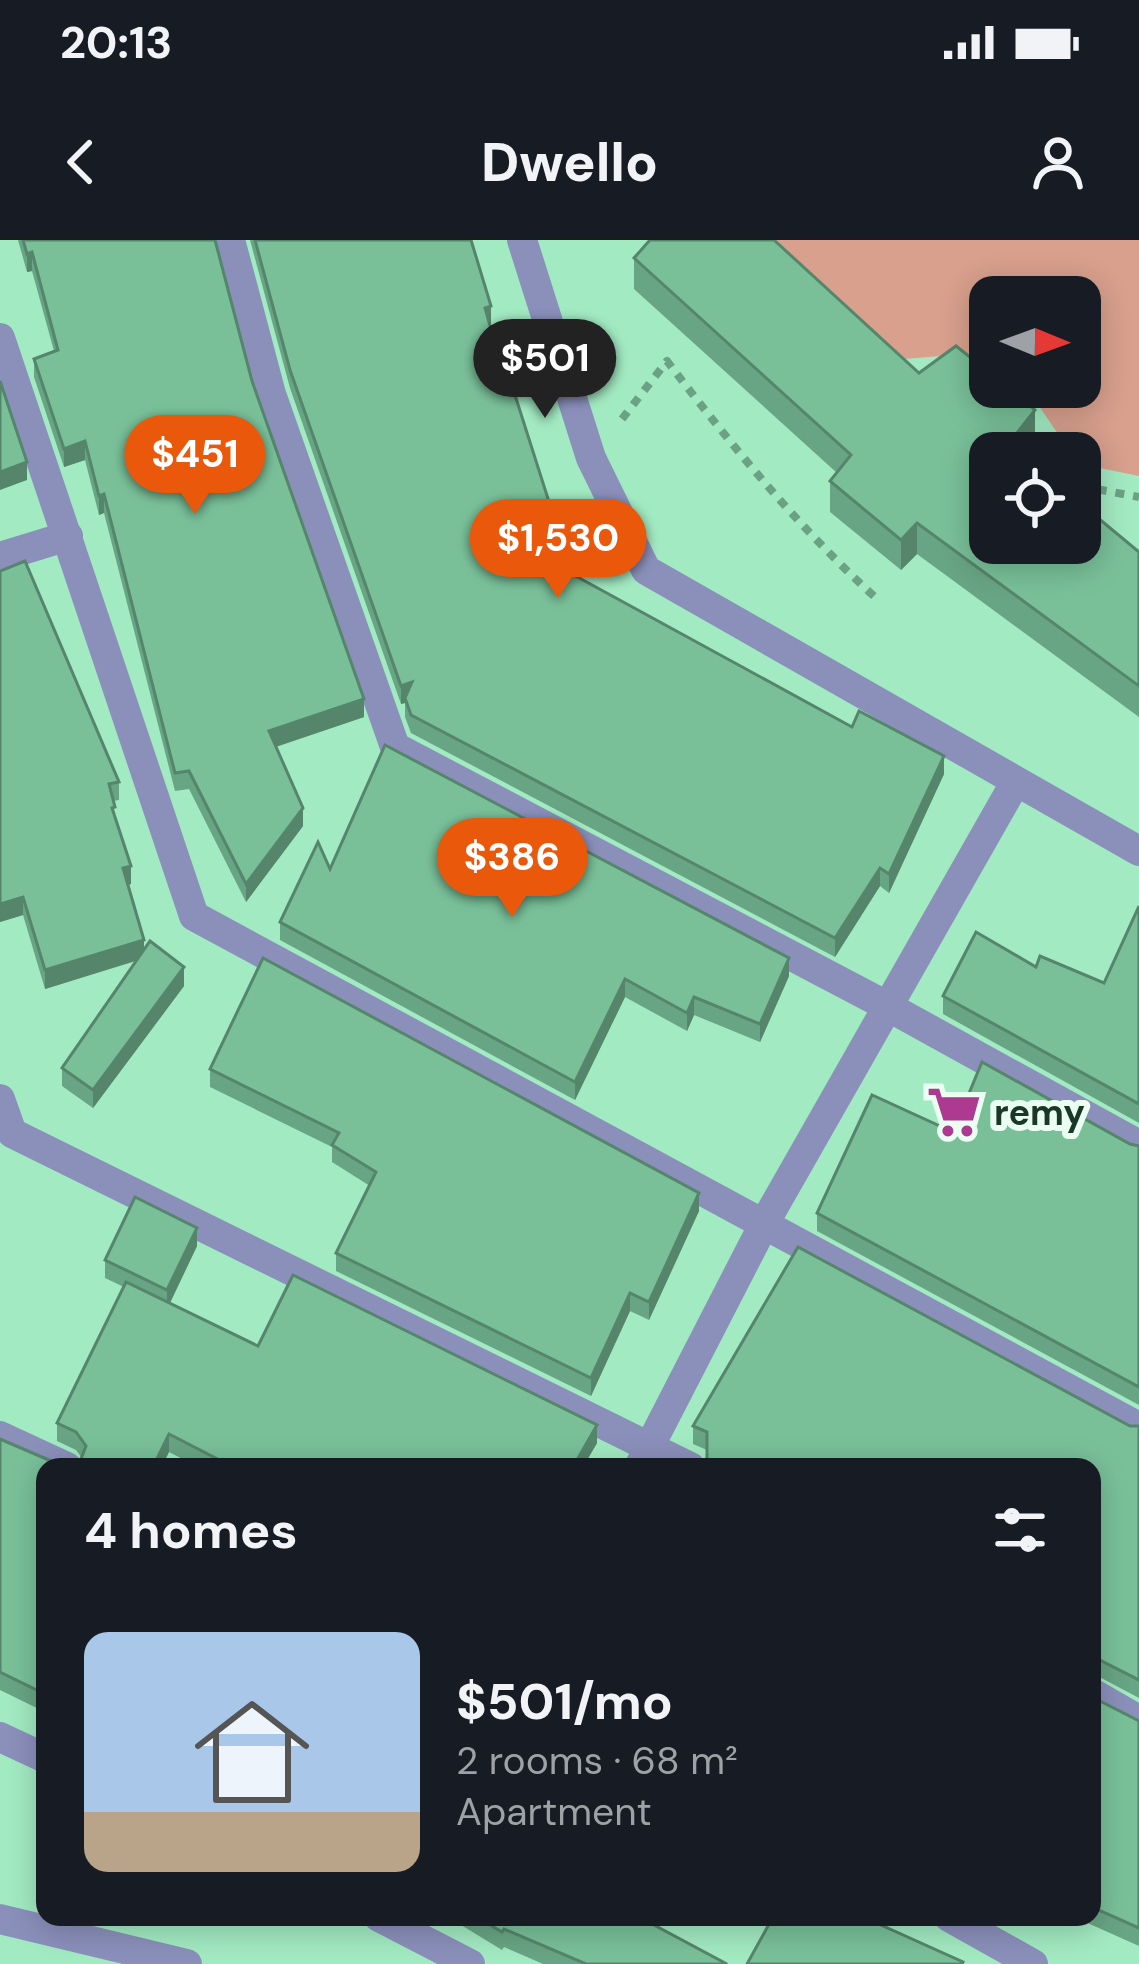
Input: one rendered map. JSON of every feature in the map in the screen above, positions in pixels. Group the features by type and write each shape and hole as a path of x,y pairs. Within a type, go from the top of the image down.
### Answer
{"street":[{"path":"230,240 271,394 395,746 1139,1145"},
{"path":"521,240 591,458 646,570 1139,851"},
{"path":"0,338 194,916 1139,1427"},
{"path":"0,556 68,536"},
{"path":"0,1099 12,1133 645,1456 765,1222 1015,783"},
{"path":"0,1436 48,1458"},
{"path":"1101,1699 1139,1720"},
{"path":"0,1737 36,1754"},
{"path":"0,1919 187,1964"},
{"path":"403,1926 470,1964"},
{"path":"965,1926 1034,1964"}],"path":[{"path":"591,458 667,361 765,485 820,547 876,598"},
{"path":"1101,490 1139,496"}],"shaded area":[{"path":"768,240 1139,240 1139,476 1101,468 1101,432 1057,432 1040,408 1101,408 1101,276 969,276 969,354 904,359"}],"building":[{"path":"23,240 215,240 252,381 364,699 269,731 303,808 246,884 189,771 175,773 104,494 99,496 85,441 64,449 34,359 58,350 32,252 27,254"},
{"path":"255,240 471,240 509,393 514,392 572,574 852,727 859,711 944,756 889,874 880,868 835,938 411,715 405,698 412,682 401,686 290,370"},
{"path":"650,240 774,240 919,373 956,346 969,356 969,408 1035,410 1018,432 969,432 969,561 917,523 901,540 830,481 851,455 634,258"},
{"path":"0,381 27,462 0,472"},
{"path":"1101,520 1139,552 1139,686 973,564 1101,564"},
{"path":"25,561 119,782 109,784 112,808 131,866 123,868 144,940 45,970 23,897 0,904 0,571"},
{"path":"385,745 789,958 760,1024 694,997 687,1013 625,979 575,1082 280,922 318,842 330,869"},
{"path":"1139,906 1139,1104 943,996 976,932 1036,967 1040,956 1104,983"},
{"path":"150,941 184,967 93,1090 62,1068"},
{"path":"263,958 699,1193 649,1302 630,1293 591,1378 336,1253 376,1172 332,1145 339,1133 210,1069"},
{"path":"982,1062 1139,1146 1139,1387 817,1213 872,1095 953,1132"},
{"path":"135,1197 197,1228 167,1290 105,1260"},
{"path":"798,1247 1130,1426 1139,1426 1139,1680 1101,1661 1101,1458 707,1458 707,1432 693,1426"},
{"path":"293,1275 597,1425 578,1458 216,1458 169,1434 157,1458 81,1458 86,1446 76,1432 57,1423 126,1282 258,1346"},
{"path":"0,1439 44,1458 36,1458 36,1690 0,1672"},
{"path":"1101,1702 1139,1721 1139,1928 1101,1911"},
{"path":"492,1926 656,1926 727,1964 586,1964"},
{"path":"768,1926 883,1926 963,1962 962,1964 747,1964"}],"place":[{"name":"remy","path":"954,1112"}]}
